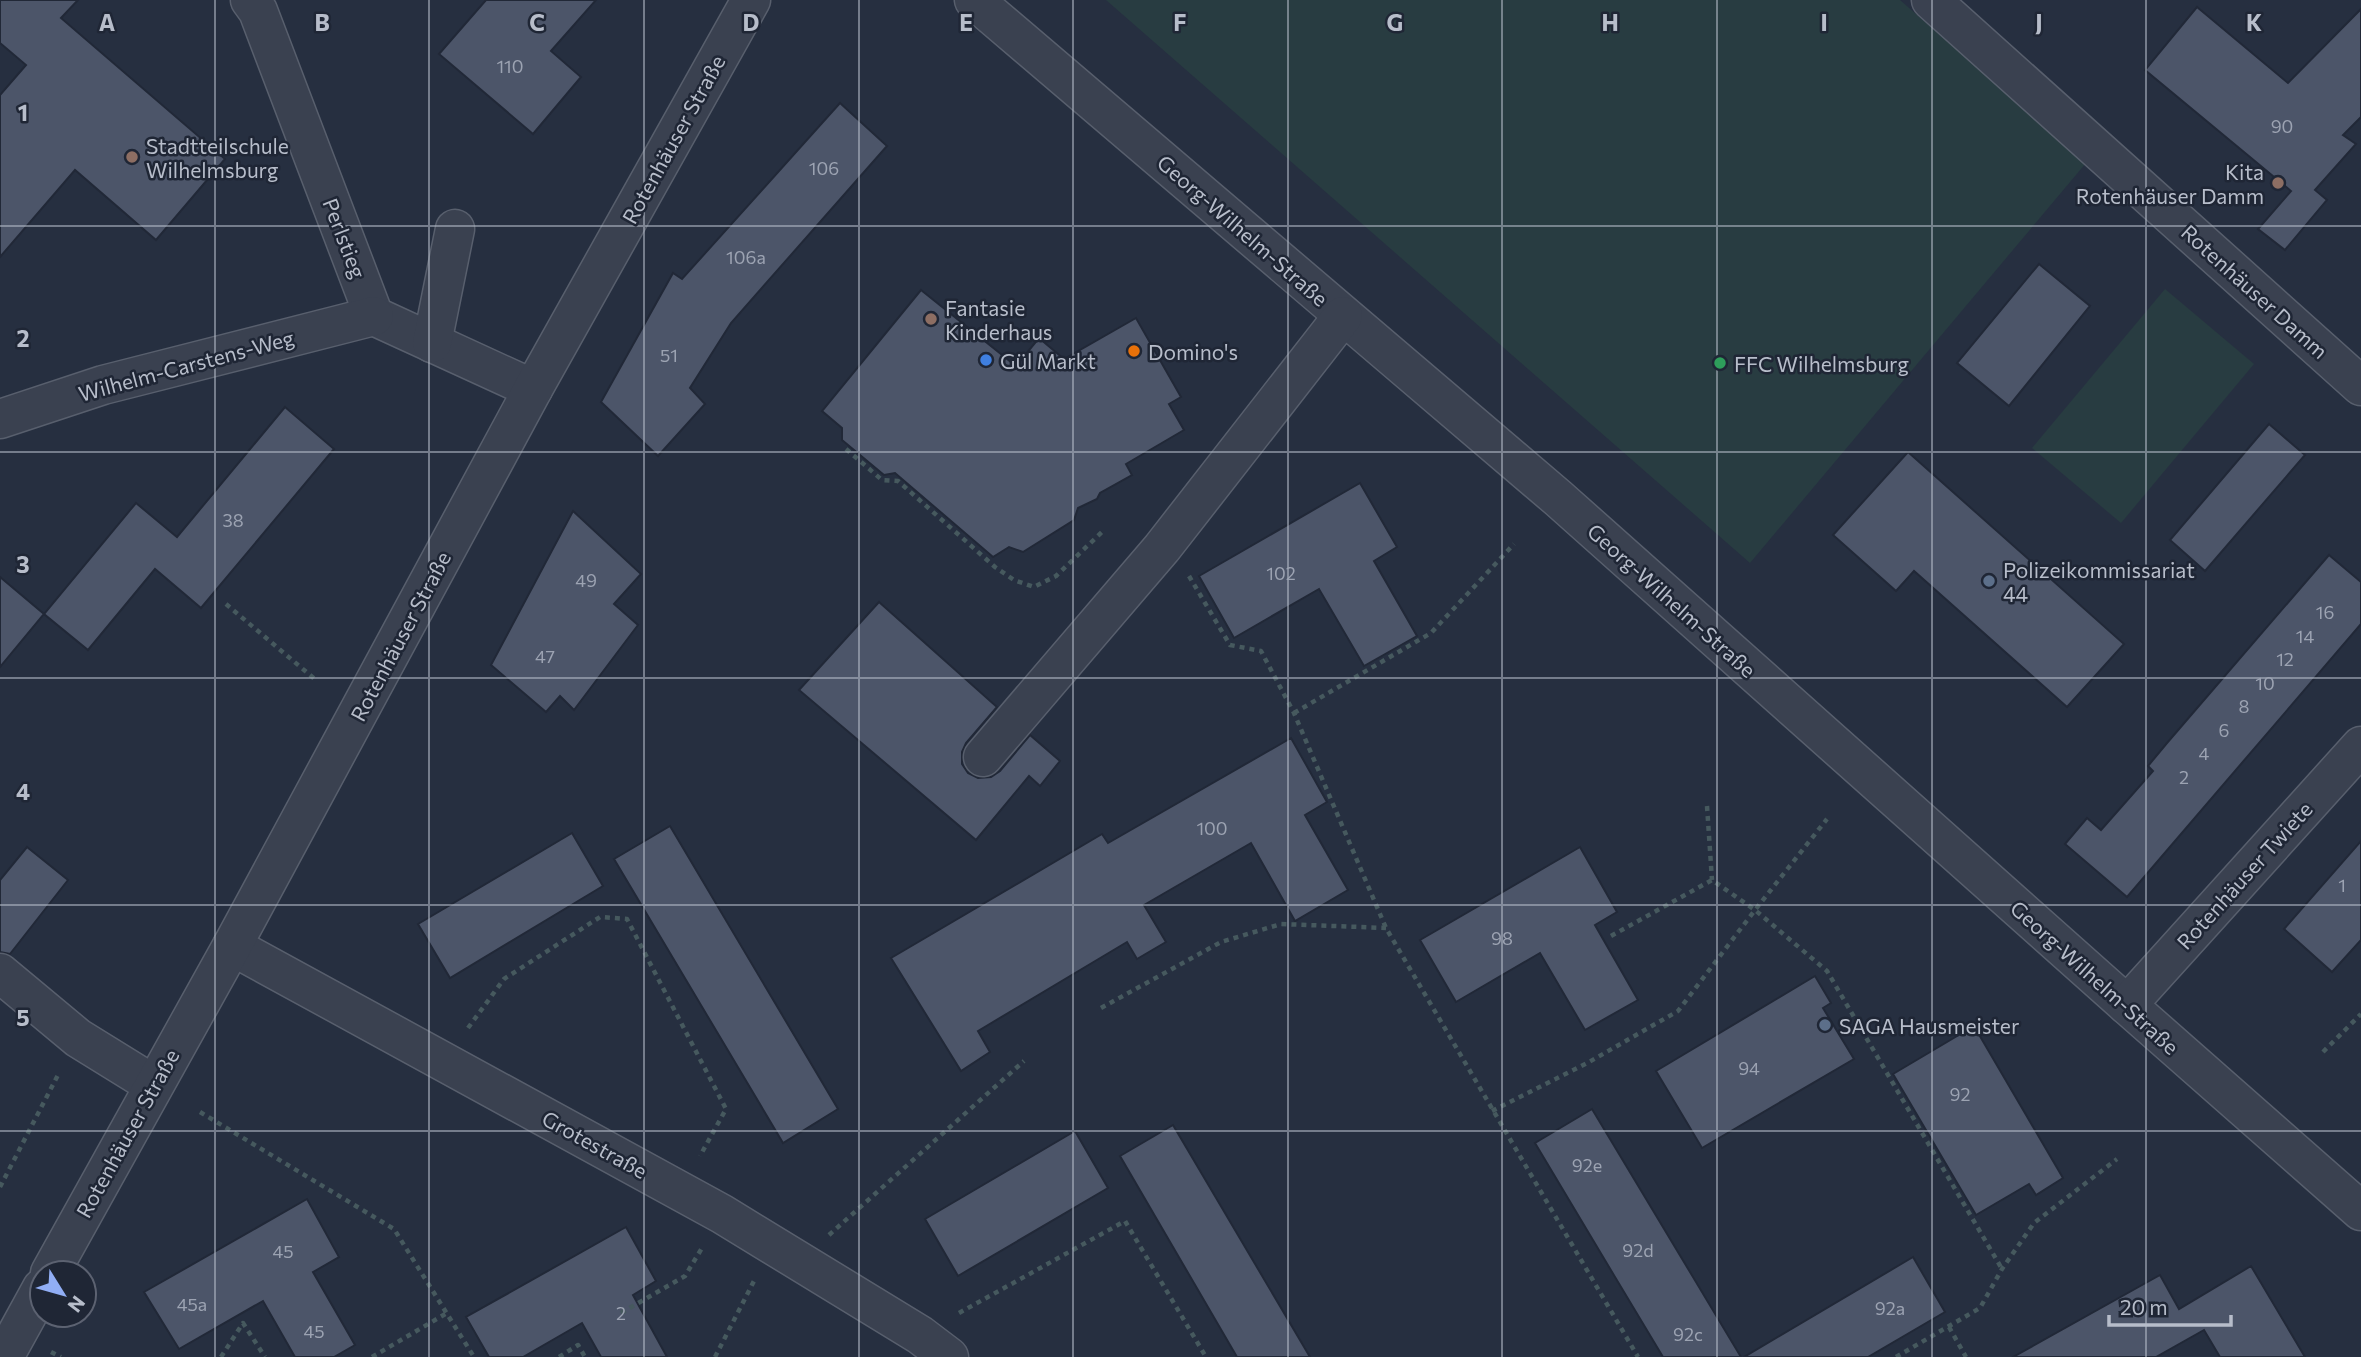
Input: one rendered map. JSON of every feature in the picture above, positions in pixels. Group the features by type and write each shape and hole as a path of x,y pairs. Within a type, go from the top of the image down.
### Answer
{"street":[{"name":"Perlstieg","path":"250,0 258,11 374,316"},
{"name":"Rotenhäuser Straße","path":"58,1259 232,946 533,389 751,0"},
{"name":"Georg-Wilhelm-Straße","path":"974,0 1558,498 2361,1211"},
{"name":"Rotenhäuser Damm","path":"1931,0 2361,386"},
{"path":"432,343 454,229"},
{"path":"374,316 533,389"},
{"name":"Wilhelm-Carstens-Weg","path":"0,419 103,384 374,316"},
{"path":"983,757 1161,548 1343,316"},
{"name":"Rotenhäuser Twiete","path":"2127,1005 2361,746"},
{"name":"Grotestraße","path":"232,946 722,1214 934,1346"},
{"path":"0,973 78,1038 154,1085"},
{"path":"5,1357 28,1314"}],"path":[{"path":"846,449 882,480 898,481 995,567 1014,580 1034,587 1056,576 1103,531"},
{"path":"1294,713 1431,633 1514,544"},
{"path":"1161,548 1186,571 1230,645 1261,651 1294,713 1386,928 1638,1357"},
{"path":"226,604 317,681"},
{"path":"1707,806 1712,880"},
{"path":"1492,1111 1589,1062 1678,1011 1827,819"},
{"path":"1712,880 1755,910 1827,971 2002,1269"},
{"path":"1611,936 1712,880"},
{"path":"444,1060 504,979 600,917 627,919 726,1109 681,1191"},
{"path":"1101,1008 1221,942 1281,924 1386,928"},
{"path":"2323,1052 2361,1014"},
{"path":"0,1187 78,1038"},
{"path":"715,1357 758,1273 800,1261 1024,1060"},
{"path":"200,1112 394,1228 474,1357"},
{"path":"1896,1357 1980,1308 2002,1269 2034,1223 2117,1159"},
{"path":"621,1313 685,1276 722,1214"},
{"path":"934,1346 1125,1221 1206,1357"},
{"path":"372,1357 447,1313"},
{"path":"221,1357 243,1323 265,1357"},
{"path":"1949,1327 1966,1357"},
{"path":"559,1357 578,1345 585,1357"}],"green space":[{"name":"FFC Wilhelmsburg","path":"1106,0 1900,0 2086,163 1750,563"},
{"path":"2165,289 2254,364 2121,523 2032,448"}],"building":[{"path":"0,0 78,0 61,18 225,159 156,240 75,170 0,257 0,95 26,65 0,43"},
{"path":"486,0 596,0 551,51 581,77 533,134 439,54"},
{"path":"2197,7 2288,83 2361,9 2361,117 2343,135 2356,144 2315,190 2327,200 2285,250 2258,229 2291,191 2145,70"},
{"path":"840,103 887,146 731,323 690,388 705,404 658,456 601,402 673,273 682,279"},
{"path":"2039,264 2090,306 2009,406 1957,363"},
{"path":"921,290 1016,366 1039,338 1064,359 1136,318 1181,397 1169,404 1184,430 1126,464 1132,475 1100,493 1097,499 1078,508 1074,520 1023,552 1009,547 993,557 895,473 884,475 842,440 842,428 822,411"},
{"path":"285,407 334,449 201,608 155,569 88,650 44,614 136,503 177,537"},
{"path":"2269,424 2305,455 2205,571 2170,540"},
{"name":"Polizeikommissariat 44","path":"1908,452 2124,644 2067,707 1914,571 1896,591 1833,535"},
{"path":"1360,483 1397,547 1374,561 1417,636 1364,666 1319,589 1234,638 1199,576"},
{"path":"573,511 641,574 614,604 638,625 574,710 560,696 546,712 491,665"},
{"path":"2329,555 2361,582 2361,624 2127,897 2065,844 2087,818 2101,830 2153,771 2148,766 2167,743"},
{"path":"0,577 44,614 0,667"},
{"path":"879,602 997,707 966,743 962,752 962,764 968,773 978,778 991,777 1000,771 1030,735 1060,761 1040,786 1029,776 976,840 799,690"},
{"path":"1291,738 1327,802 1305,815 1348,890 1295,921 1251,843 1144,905 1166,942 1137,959 1127,942 978,1031 990,1052 961,1071 891,958 1102,834 1108,843"},
{"path":"670,826 838,1109 783,1143 614,859"},
{"path":"572,833 603,886 450,978 418,924"},
{"path":"2361,841 2361,940 2332,972 2284,929"},
{"path":"27,847 68,880 10,954 0,952 0,880"},
{"path":"1580,847 1617,912 1595,925 1638,1000 1585,1030 1540,953 1456,1002 1420,940"},
{"path":"1815,976 1831,1003 1823,1008 1854,1059 1702,1148 1656,1071"},
{"path":"1974,1026 2063,1178 2036,1195 2029,1184 1976,1215 1893,1074"},
{"path":"1592,1109 1741,1357 1663,1357 1535,1143"},
{"path":"1173,1125 1310,1357 1237,1357 1120,1156"},
{"path":"1075,1131 1108,1188 958,1276 925,1219"},
{"path":"307,1199 339,1257 313,1272 355,1345 334,1357 295,1357 263,1301 179,1349 144,1292"},
{"path":"626,1227 656,1281 633,1295 667,1357 601,1357 582,1323 523,1357 489,1357 466,1317"},
{"path":"1913,1257 1945,1312 1868,1357 1744,1357"},
{"path":"2251,1266 2305,1357 2220,1357 2204,1330 2156,1357 2013,1357 2160,1275 2179,1309"}],"place":[{"name":"Stadtteilschule Wilhelmsburg","path":"132,157"},
{"name":"Kita Rotenhäuser Damm","path":"2278,183"},
{"name":"Fantasie Kinderhaus","path":"931,319"},
{"name":"Domino's","path":"1134,351"},
{"name":"Gül Markt","path":"986,360"},
{"name":"FFC Wilhelmsburg","path":"1720,363"},
{"name":"Polizeikommissariat 44","path":"1989,581"},
{"name":"SAGA Hausmeister","path":"1825,1025"}]}
